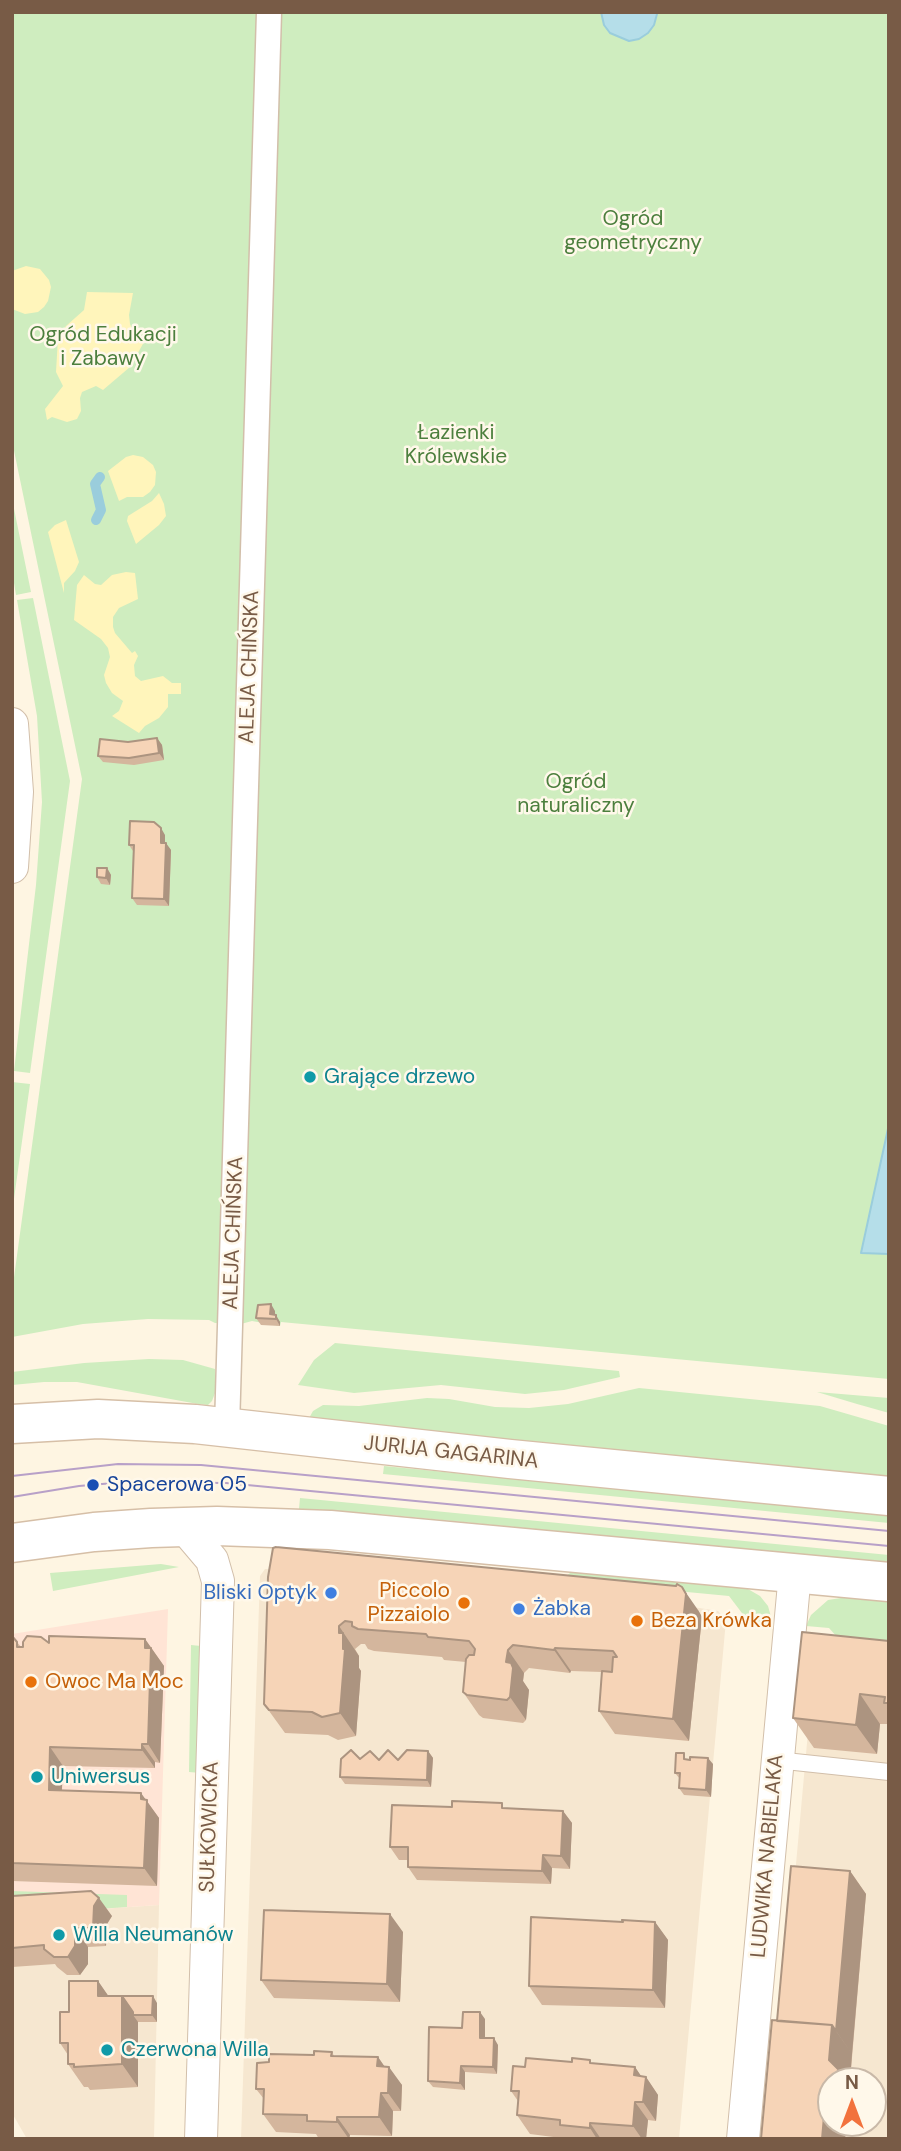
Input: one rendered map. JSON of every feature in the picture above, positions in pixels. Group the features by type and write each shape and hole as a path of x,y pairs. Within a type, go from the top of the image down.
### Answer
{"main road":[{"name":"JURIJA GAGARINA","path":"12,1424 119,1419 227,1427 510,1459 889,1496"},
{"path":"12,1543 94,1532 184,1527 330,1530 889,1583"}],"street":[{"name":"ALEJA CHIŃSKA","path":"227,1427 269,12"},
{"path":"12,724 18,792 12,867"},
{"name":"SUŁKOWICKA","path":"184,1527 212,1560 218,1581 201,2139"},
{"name":"LUDWIKA NABIELAKA","path":"743,2139 795,1573"}],"lane":[{"path":"776,1760 889,1772"}],"shaded area":[{"path":"265,1569 693,1607 718,1611 726,1620 679,2139 241,2139 260,1576"},
{"name":"Uniwersus","path":"168,1609 159,1905 12,1915 12,1634"},
{"path":"889,1658 889,2139 771,2139 814,1666"},
{"path":"159,1905 154,2139 27,2139 12,2113 12,1915"}],"green space":[{"name":"Łazienki Królewskie","path":"12,12 889,12 889,1379 281,1322 280,1326 252,1321 241,1324 215,1323 209,1320 148,1319 83,1324 12,1337 12,1292 82,779 12,441"},
{"path":"12,499 31,592 16,595 12,571"},
{"path":"33,598 70,781 30,1073 14,1071 36,885 42,802 37,716 17,600"},
{"path":"12,1082 30,1084 12,1213"},
{"path":"335,1343 619,1371 620,1377 564,1390 525,1394 441,1385 354,1393 298,1385 314,1360"},
{"path":"183,1360 215,1369 215,1393 212,1401 208,1405 198,1404 77,1382 12,1385 12,1372 84,1363"},
{"path":"639,1388 820,1406 889,1426 889,1478 308,1420 313,1411 323,1405 359,1406 427,1398 495,1407 529,1408 568,1404"},
{"path":"817,1392 889,1398 889,1413 857,1404"},
{"path":"384,1466 889,1516 889,1523 383,1474"},
{"path":"300,1498 889,1555 889,1563 390,1515 299,1509"},
{"path":"161,1564 179,1567 53,1591 50,1573"},
{"path":"574,1570 719,1584 726,1587 741,1585 760,1596 768,1606 773,1624 748,1621 729,1596 561,1580"},
{"path":"847,1597 889,1601 889,1643 837,1637 829,1628 806,1626 811,1615 828,1600"},
{"path":"191,1645 201,1646 201,1773 189,1772"},
{"path":"12,1891 127,1895 127,1907 12,1915"}],"sand":[{"path":"26,266 40,269 51,287 44,307 38,312 25,314 12,309 12,271"},
{"path":"87,292 133,293 130,324 134,334 144,342 130,367 103,390 96,386 82,392 81,411 77,419 67,422 52,417 47,420 45,409 63,386 56,372 58,338 66,326 84,310"},
{"path":"133,455 143,457 153,465 156,472 155,485 143,497 127,497 119,501 108,471"},
{"path":"159,493 166,516 136,544 127,521 128,516 152,501"},
{"path":"66,520 79,562 64,583 64,593 48,532"},
{"path":"135,573 138,599 119,608 113,617 113,627 132,653 135,651 138,656 134,665 135,676 141,681 163,676 172,683 181,683 181,694 168,694 168,707 159,718 139,733 112,716 119,711 123,701 112,693 106,683 104,675 110,657 108,648 101,639 74,620 77,585 84,575 95,584 101,585 112,575"}],"water":[{"path":"601,12 657,14 648,33 629,41 610,33 604,25"},
{"path":"889,1124 889,1254 861,1253"}],"building":[{"path":"157,738 159,753 129,758 98,756 100,739 128,742"},
{"path":"130,821 154,822 161,828 161,843 166,843 164,899 132,898 134,845 129,845"},
{"path":"97,868 107,868 106,878 97,877"},
{"path":"271,1304 270,1314 276,1315 276,1319 256,1318 258,1305"},
{"path":"273,1548 677,1584 686,1594 673,1719 599,1711 602,1671 612,1672 613,1657 617,1657 613,1651 554,1650 513,1645 508,1650 506,1662 511,1663 513,1668 510,1697 507,1700 467,1695 463,1692 466,1659 469,1655 474,1655 475,1649 469,1641 428,1637 426,1634 358,1629 352,1626 352,1622 345,1621 339,1626 339,1633 343,1633 345,1649 340,1713 322,1717 312,1712 269,1710 264,1704 268,1577"},
{"path":"802,1632 889,1641 889,1703 884,1703 885,1697 860,1694 856,1725 793,1718"},
{"name":"Uniwersus","path":"12,1636 17,1647 23,1647 27,1636 41,1637 49,1643 49,1636 145,1639 145,1648 151,1648 148,1744 142,1744 142,1750 50,1747 49,1790 141,1793 141,1799 147,1800 144,1868 12,1863"},
{"path":"351,1750 360,1759 370,1751 379,1760 388,1750 398,1760 407,1750 428,1751 427,1780 340,1777 341,1759"},
{"path":"676,1753 684,1753 684,1759 690,1760 690,1757 708,1758 706,1790 679,1788 680,1773 675,1773"},
{"path":"452,1801 502,1803 502,1808 563,1811 561,1856 543,1855 542,1871 408,1867 408,1847 390,1847 392,1805 452,1807"},
{"path":"791,1866 850,1871 836,2031 832,2025 777,2021"},
{"path":"91,1891 99,1898 94,1906 93,1928 75,1928 75,1946 68,1957 54,1957 44,1949 44,1945 12,1948 12,1896"},
{"path":"264,1910 390,1914 387,1984 261,1980"},
{"path":"531,1917 655,1922 653,1990 529,1986"},
{"path":"69,1981 98,1981 98,1996 122,1996 122,2064 74,2067 74,2064 68,2064 68,2043 60,2043 60,2012 69,2012"},
{"path":"122,1996 153,1996 152,2015 133,2015"},
{"path":"463,2012 480,2012 480,2038 494,2038 493,2067 461,2066 460,2083 428,2081 429,2027 462,2028"},
{"path":"772,2020 832,2025 829,2060 836,2067 817,2067 817,2137 822,2139 761,2139"},
{"path":"314,2051 332,2052 331,2056 378,2057 377,2066 389,2067 388,2093 381,2093 379,2117 337,2117 337,2122 307,2121 307,2115 263,2114 264,2089 256,2089 257,2063 269,2062 269,2054 314,2055"},
{"path":"526,2058 572,2062 572,2058 590,2060 590,2063 635,2067 634,2075 646,2077 643,2102 635,2102 633,2126 590,2123 590,2128 560,2125 560,2120 517,2115 519,2091 511,2091 513,2066 525,2067"}],"waterway":[{"path":"96,520 101,510 95,484 100,477"}],"tram line":[{"path":"12,1476 118,1464 201,1465 889,1531"},
{"path":"12,1497 125,1482 226,1483 889,1546"}],"place":[{"name":"Grające drzewo","path":"310,1077"},
{"name":"Spacerowa 05","path":"93,1485"},
{"name":"Bliski Optyk","path":"331,1593"},
{"name":"Piccolo Pizzaiolo","path":"464,1603"},
{"name":"Żabka","path":"519,1609"},
{"name":"Beza Krówka","path":"637,1621"},
{"name":"Owoc Ma Moc","path":"31,1682"},
{"name":"Uniwersus","path":"37,1777"},
{"name":"Willa Neumanów","path":"59,1935"},
{"name":"Czerwona Willa","path":"107,2050"}],"park label":[{"name":"Ogród geometryczny","path":"633,231"},
{"name":"Ogród Edukacji i Zabawy","path":"103,347"},
{"name":"Ogród naturaliczny","path":"576,794"}]}
